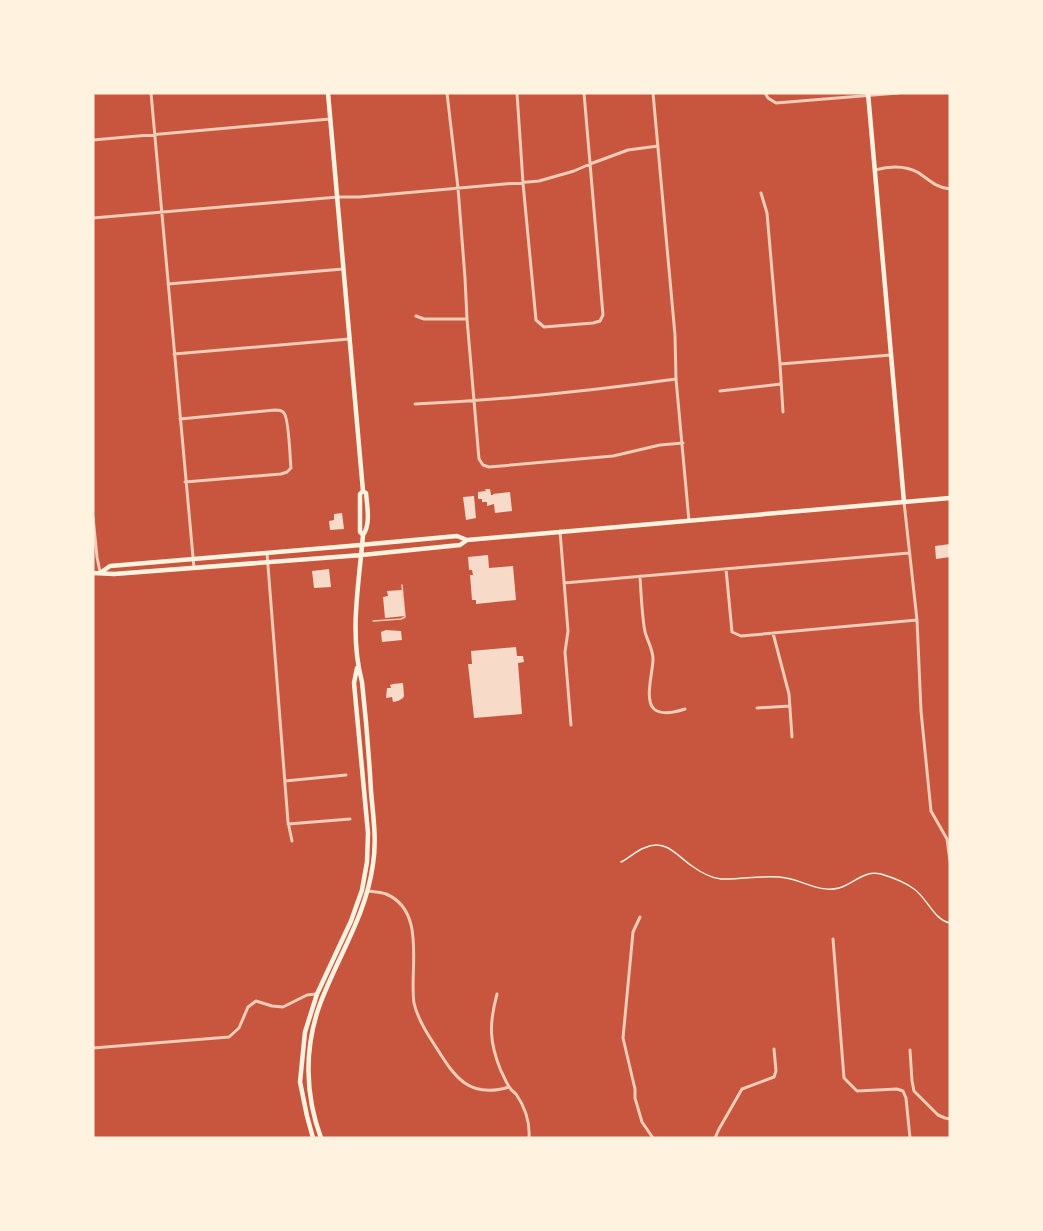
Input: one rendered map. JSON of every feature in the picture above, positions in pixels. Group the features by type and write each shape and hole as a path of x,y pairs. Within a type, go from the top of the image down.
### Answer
{"main road":[{"path":"321,1138 308,1082 311,1034 320,1005 357,924 368,891 374,862 375,832 362,682 355,635 367,508 366,493 363,491 328,93"},
{"path":"868,94 904,502"},
{"path":"100,573 110,566 457,536 466,540 950,498"},
{"path":"93,573 114,574 362,555 460,545 466,540"},
{"path":"313,1138 300,1082 305,1032 317,994 351,921 362,890 367,862 368,833 354,682 358,666"}],"street":[{"path":"151,93 194,568"},
{"path":"447,93 458,188 478,450 479,459 483,465 489,467 613,456 660,445 683,443"},
{"path":"517,93 536,320 544,327 593,323 600,321 603,315 584,93"},
{"path":"653,93 689,520"},
{"path":"765,93 776,103 898,93"},
{"path":"93,140 330,118"},
{"path":"93,218 523,183 558,176 628,150 658,146"},
{"path":"875,170 888,167 904,168 919,174 935,185 950,189"},
{"path":"761,193 767,213 783,412"},
{"path":"168,284 344,269"},
{"path":"416,316 424,319 467,319"},
{"path":"174,354 350,339"},
{"path":"780,364 891,355"},
{"path":"416,404 474,401 676,379"},
{"path":"720,391 781,384"},
{"path":"180,419 275,410 282,411 288,423 291,468 287,472 186,482"},
{"path":"904,502 931,811 947,839 950,861"},
{"path":"93,517 100,573"},
{"path":"560,531 568,631 565,652 571,725"},
{"path":"267,553 291,841"},
{"path":"564,583 910,553"},
{"path":"726,569 732,632 741,636 916,620"},
{"path":"640,576 646,633 653,658 649,699 651,706 660,713 685,709"},
{"path":"773,633 788,686 792,737"},
{"path":"757,708 790,706"},
{"path":"285,781 346,775"},
{"path":"288,824 350,819"},
{"path":"368,891 386,893 408,914 413,930 412,986 417,1012 430,1039 451,1071 463,1082 484,1090 500,1090 509,1087"},
{"path":"640,917 633,932 623,1038 642,1122 653,1138"},
{"path":"833,939 844,1078 857,1091 897,1089 903,1091 906,1098 910,1138"},
{"path":"93,1048 229,1037 238,1028 248,1007 256,1001 283,1008 307,996 317,994"},
{"path":"497,994 492,1013 491,1040 494,1053 509,1087 516,1095 528,1119 529,1138"},
{"path":"715,1138 742,1089 774,1077 776,1071 774,1049"},
{"path":"910,1050 914,1091 938,1115 950,1119"}],"lane":[{"path":"373,621 401,619 405,616 402,585"}],"path":[{"path":"621,862 645,848 657,845 671,849 692,866 717,878 785,878 818,888 831,889 841,888 864,875 874,873 912,887 934,912 945,922 950,923"}],"building":[{"path":"485,489 490,489 491,495 510,492 512,511 495,513 494,504 487,506 487,502 478,499 478,492 486,491"},
{"path":"474,496 476,518 466,520 463,497"},
{"path":"342,513 344,529 330,530 329,521 334,520 334,514"},
{"path":"950,544 950,557 936,559 935,546"},
{"path":"488,555 489,568 513,566 516,600 476,604 476,600 472,600 470,575 473,575 472,570 469,570 468,557"},
{"path":"329,569 331,587 314,588 312,571"},
{"path":"402,590 405,616 385,618 383,597 388,596 387,591"},
{"path":"401,631 402,640 382,642 381,632"},
{"path":"516,647 517,656 523,656 524,662 518,663 522,714 474,718 468,664 472,664 471,651"},
{"path":"403,683 403,698 393,702 392,697 386,698 387,688 391,688 390,685"}]}
